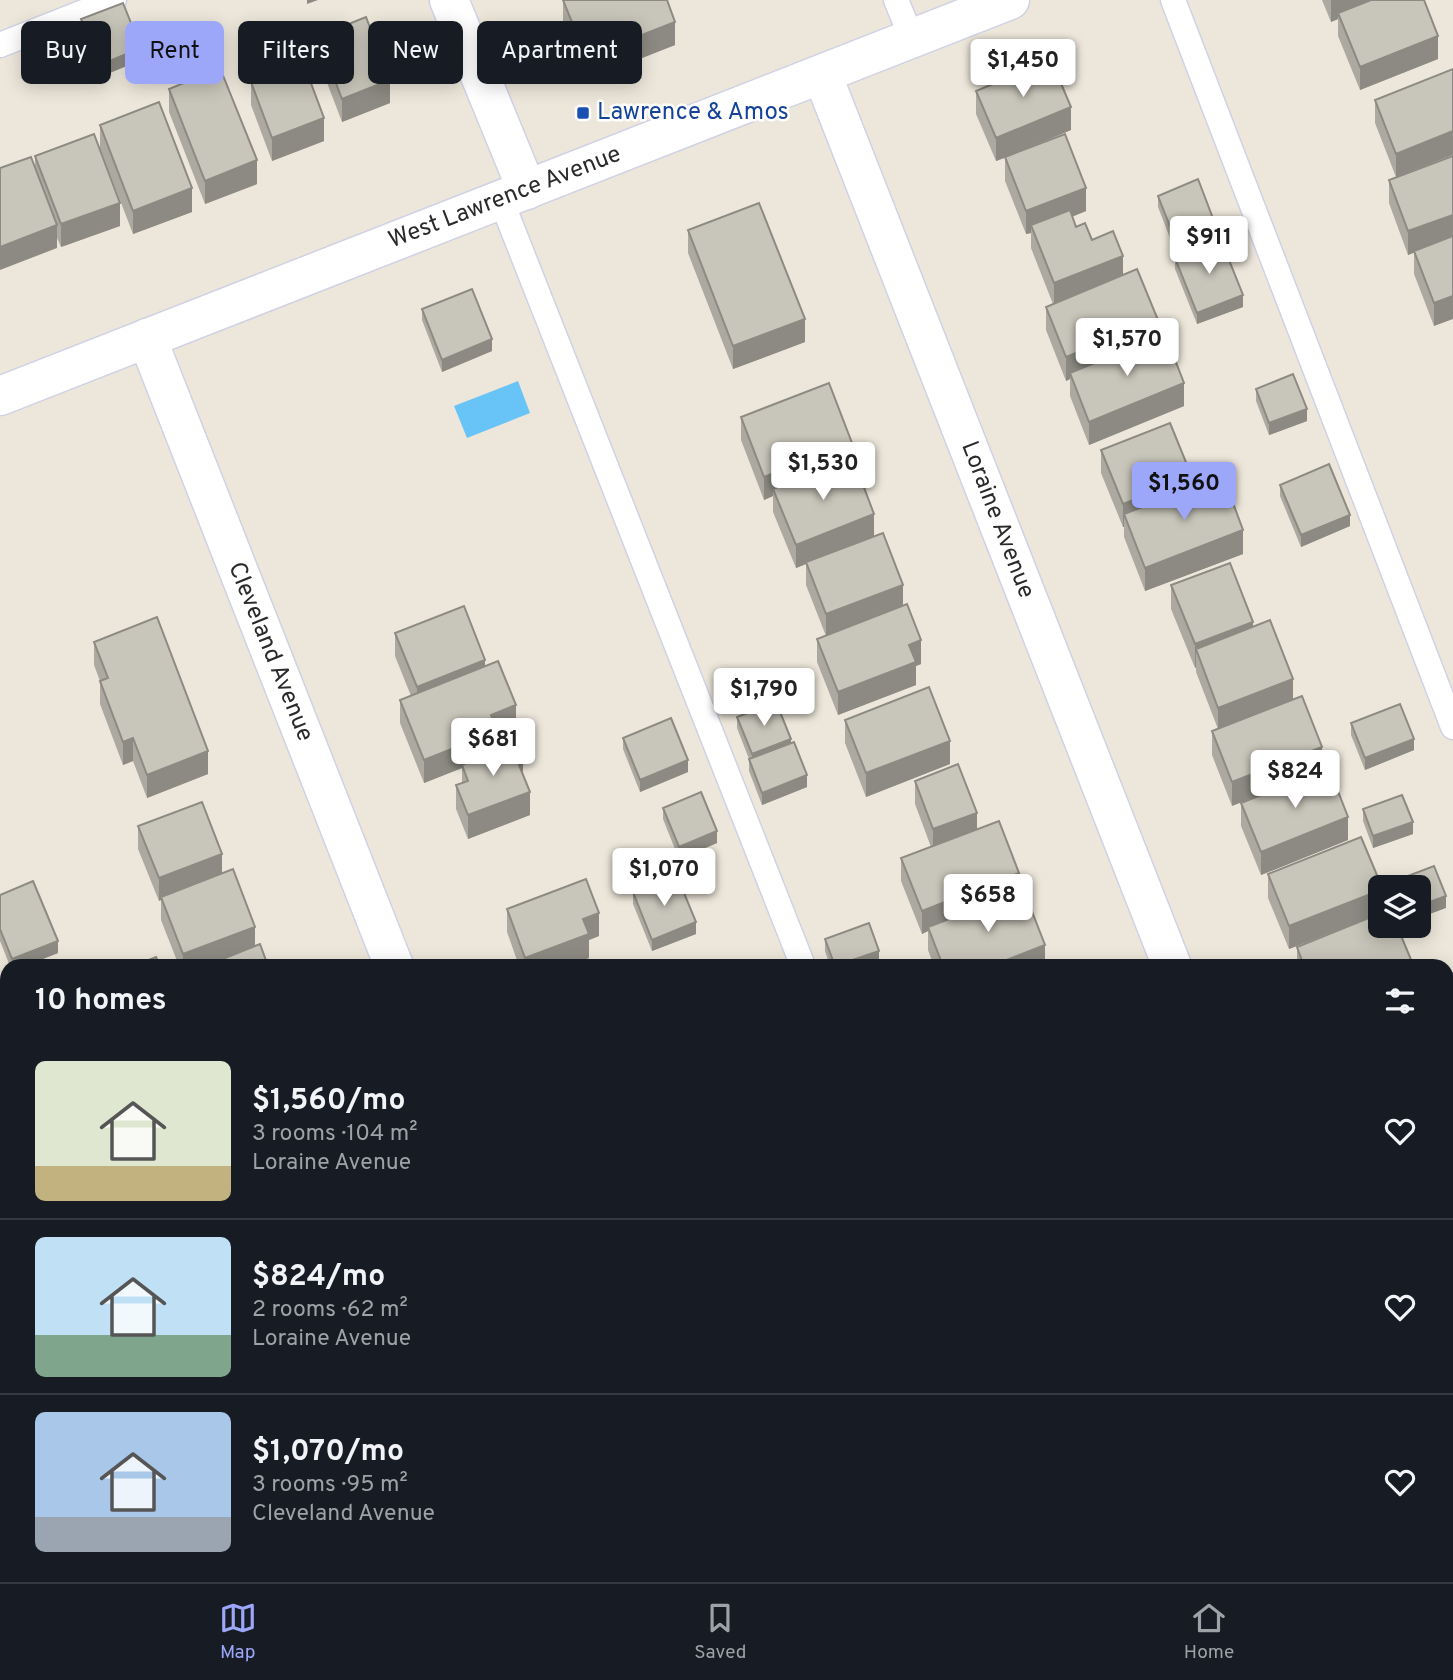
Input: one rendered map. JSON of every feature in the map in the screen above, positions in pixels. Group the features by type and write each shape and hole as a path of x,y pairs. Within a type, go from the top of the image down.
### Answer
{"street":[{"path":"449,0 514,195"},
{"name":"West Lawrence Avenue","path":"0,396 1010,0"},
{"name":"Loraine Avenue","path":"822,74 1169,959"},
{"name":"Cleveland Avenue","path":"147,338 391,959"}],"lane":[{"path":"0,45 114,0"},
{"path":"897,0 912,39"},
{"path":"1172,0 1453,727"},
{"path":"514,195 800,959"}],"water":[{"path":"518,381 530,413 467,438 454,406"}],"building":[{"path":"563,0 667,0 675,22 642,35 642,21 571,21"},
{"path":"1371,0 1424,0 1438,36 1360,67 1338,13"},
{"path":"123,3 130,21 125,21 125,55 111,60 111,21 81,19"},
{"path":"366,17 368,84 380,84 342,99 336,84 354,84 354,22"},
{"path":"1051,60 1071,107 996,138 976,91"},
{"path":"1453,69 1453,131 1396,154 1375,100"},
{"path":"224,78 257,160 205,181 169,89 181,84 224,84"},
{"path":"252,84 311,84 324,118 272,138"},
{"path":"159,102 192,188 133,211 100,125"},
{"path":"94,134 120,203 61,224 35,156"},
{"path":"1065,134 1086,188 1026,211 1005,157"},
{"path":"1453,156 1453,215 1408,231 1389,180"},
{"path":"31,157 57,225 0,247 0,168"},
{"path":"1198,179 1217,229 1177,244 1158,196"},
{"path":"759,203 805,319 733,346 688,230"},
{"path":"1070,210 1076,227 1085,223 1092,240 1113,231 1123,256 1054,283 1031,225"},
{"path":"1453,236 1453,296 1434,303 1414,251"},
{"path":"1221,240 1243,295 1197,313 1175,258"},
{"path":"1137,269 1158,320 1066,357 1046,307"},
{"path":"472,289 492,339 442,360 422,309"},
{"path":"1165,334 1184,383 1089,422 1070,373"},
{"path":"1293,374 1307,409 1269,423 1256,389"},
{"path":"829,383 852,443 764,477 741,417"},
{"path":"1170,423 1192,477 1123,504 1101,450"},
{"path":"841,462 845,473 857,469 874,514 796,545 773,489"},
{"path":"1329,464 1350,515 1301,535 1280,485"},
{"path":"1223,476 1243,530 1145,568 1124,514"},
{"path":"883,533 903,585 826,614 806,562"},
{"path":"1230,563 1253,622 1195,644 1171,585"},
{"path":"907,604 921,640 909,645 916,662 838,692 817,639"},
{"path":"464,606 485,660 417,687 395,633"},
{"path":"157,617 208,751 147,775 133,738 123,742 100,681 108,678 94,642"},
{"path":"1270,620 1293,679 1218,708 1196,649"},
{"path":"498,661 516,705 491,715 497,731 424,760 400,700"},
{"path":"929,687 950,741 866,773 845,720"},
{"path":"1302,696 1322,747 1232,782 1212,731"},
{"path":"776,702 791,739 752,754 737,717"},
{"path":"1400,704 1414,739 1365,758 1351,723"},
{"path":"671,718 688,760 640,780 623,738"},
{"path":"514,739 523,763 519,765 530,792 468,815 456,785 468,781 462,765 471,761 469,757"},
{"path":"794,742 807,775 762,793 749,759"},
{"path":"958,764 977,813 933,829 915,781"},
{"path":"1329,768 1348,817 1261,852 1241,803"},
{"path":"701,792 717,831 679,847 663,808"},
{"path":"1402,795 1413,822 1373,836 1363,809"},
{"path":"202,802 222,854 159,878 138,826"},
{"path":"999,821 1019,873 922,911 901,858"},
{"path":"1361,837 1377,875 1368,875 1368,895 1289,926 1268,874"},
{"path":"1434,866 1446,896 1431,902 1431,875 1410,875"},
{"path":"233,869 255,927 183,954 161,897"},
{"path":"677,876 696,922 652,940 633,892"},
{"path":"586,879 599,913 583,919 589,934 525,958 507,909"},
{"path":"33,881 58,941 12,959 0,929 0,895"},
{"path":"1024,891 1045,945 1009,959 940,959 928,927"},
{"path":"1368,918 1368,938 1402,938 1411,959 1301,959 1297,947"},
{"path":"869,923 879,951 856,959 832,959 825,939"},
{"path":"260,944 265,959 222,959"}],"place":[{"name":"Lawrence & Amos","path":"583,113"}]}
